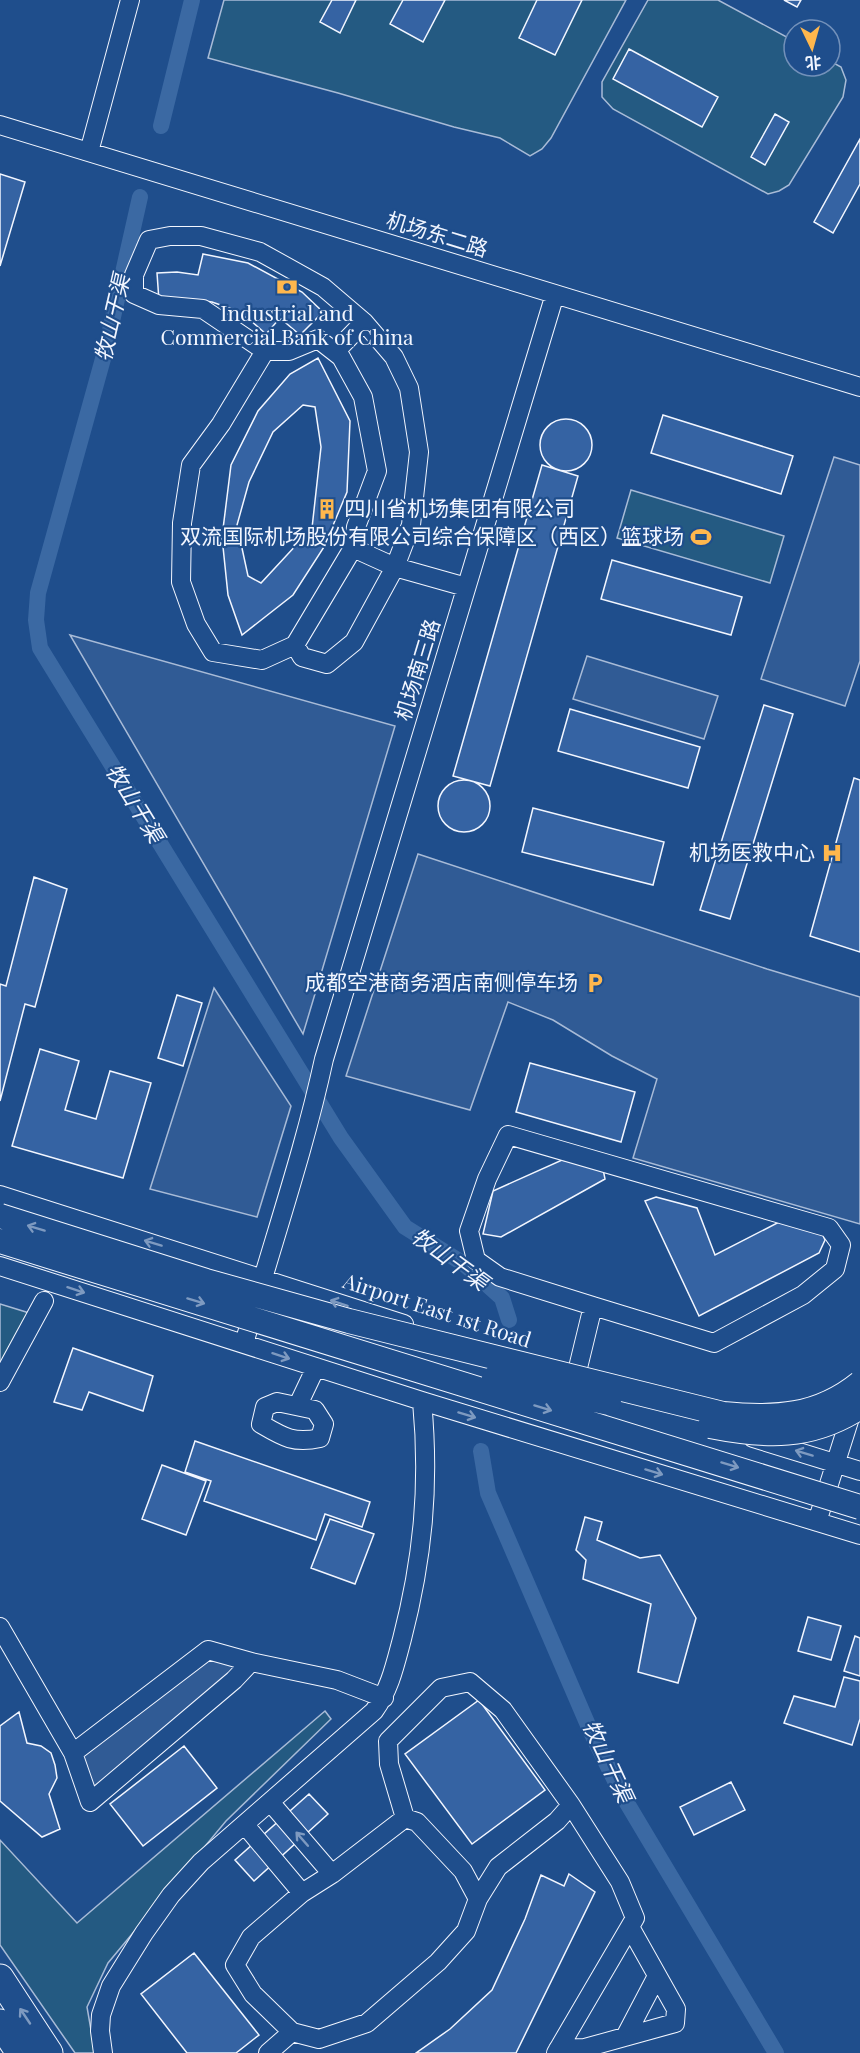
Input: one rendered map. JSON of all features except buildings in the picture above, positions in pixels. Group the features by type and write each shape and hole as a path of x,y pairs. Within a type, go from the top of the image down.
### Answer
{"highway":[{"path":"0,1978 50,2053"},
{"path":"0,2023 20,2053"}],"main road":[{"path":"0,1216 195,1277 349,1321 723,1414 763,1417 804,1412 835,1400 860,1385"},
{"path":"0,1241 860,1507"},
{"path":"333,1343 743,1433 774,1434 805,1431 832,1422 860,1407"}],"street":[{"path":"89,152 130,0"},
{"name":"机场东二路","path":"0,125 860,387"},
{"path":"265,351 221,424 191,465 182,523 181,582 196,624 213,652 262,660 295,645 353,548 356,527 377,471 363,397 341,357 318,339 289,351 265,351 202,309 159,305 134,294 134,275 149,240 170,236 201,236 260,252 323,287 364,322 394,357 409,388 419,452 411,525 395,567 354,642 327,664 302,657 295,645"},
{"name":"机场南三路","path":"244,1344 310,1121 324,1059 555,294"},
{"path":"335,352 364,322"},
{"path":"353,548 395,567 466,587"},
{"path":"508,1135 830,1228 841,1245 835,1269 802,1294 714,1343 593,1306 500,1277 476,1260 469,1230 487,1179 508,1135"},
{"name":"Airport East 1st Road","path":"0,1195 860,1471"},
{"path":"0,1266 422,1401 860,1535"},
{"path":"0,1273 35,1277"},
{"path":"0,1382 45,1301"},
{"path":"575,1380 593,1306"},
{"path":"298,1405 316,1367"},
{"path":"817,1522 860,1385"},
{"path":"103,2053 100,2031 104,2002 111,1986 144,1933 171,1895 201,1862 374,1712 384,1698 412,1601 425,1507 426,1462 422,1401"},
{"path":"0,1627 74,1753 90,1802 234,1680 251,1662"},
{"path":"74,1753 208,1650 251,1662 337,1680 384,1698"},
{"path":"405,1818 389,1764 388,1741 441,1688 470,1682 503,1710 571,1805 620,1882 635,1918 557,2051"},
{"path":"271,1803 332,1874"},
{"path":"405,1818 332,1874 302,1893 251,1937 235,1965 253,1994 292,2032 320,2039 367,2023 438,1962 466,1930 478,1899 498,1867 557,1821 571,1805"},
{"path":"405,1818 417,1822 463,1871 478,1899"},
{"path":"245,1825 302,1893"},
{"path":"557,2051 585,2048 675,2023 676,2009 630,1927"},
{"path":"625,2037 657,1976"},
{"path":"268,2053 292,2032"}],"shaded area":[{"path":"224,0 626,0 551,138 542,149 530,156 500,138 208,58"},
{"path":"648,0 718,0 782,35 782,78 842,78 842,70 846,80 843,97 789,185 768,194 613,109 602,97 602,82"},
{"path":"834,457 860,465 860,661 845,706 761,679"},
{"name":"双流国际机场股份有限公司综合保障区（西区）篮球场","path":"631,490 784,536 770,583 617,538"},
{"path":"70,635 395,726 303,1034"},
{"path":"587,656 718,696 704,739 573,699"},
{"name":"成都空港商务酒店南侧停车场","path":"418,854 767,969 860,997 860,1224 633,1158 657,1079 612,1056 553,1020 508,1002 470,1110 346,1076"},
{"path":"214,988 291,1106 257,1217 150,1189"},
{"path":"0,1304 26,1312 33,1318 0,1375"},
{"path":"208,1650 251,1662 90,1802 73,1753"},
{"path":"325,1711 331,1719 226,1821 108,1963 87,2007 95,2053 75,2053 0,1945 0,1840 77,1923"}],"waterway":[{"name":"牧山干渠","path":"161,126 192,0"},
{"name":"牧山干渠","path":"140,197 106,348 38,593 36,620 40,648 341,1138 405,1227 464,1264 502,1298 509,1320"},
{"name":"牧山干渠","path":"481,1451 488,1493 591,1732 621,1793 776,2053"}],"place":[{"name":"Industrial and Commercial Bank of China","path":"287,287"},
{"name":"四川省机场集团有限公司","path":"327,509"},
{"name":"双流国际机场股份有限公司综合保障区（西区）篮球场","path":"701,537"},
{"name":"机场医救中心","path":"832,853"},
{"name":"成都空港商务酒店南侧停车场","path":"595,983"}]}
